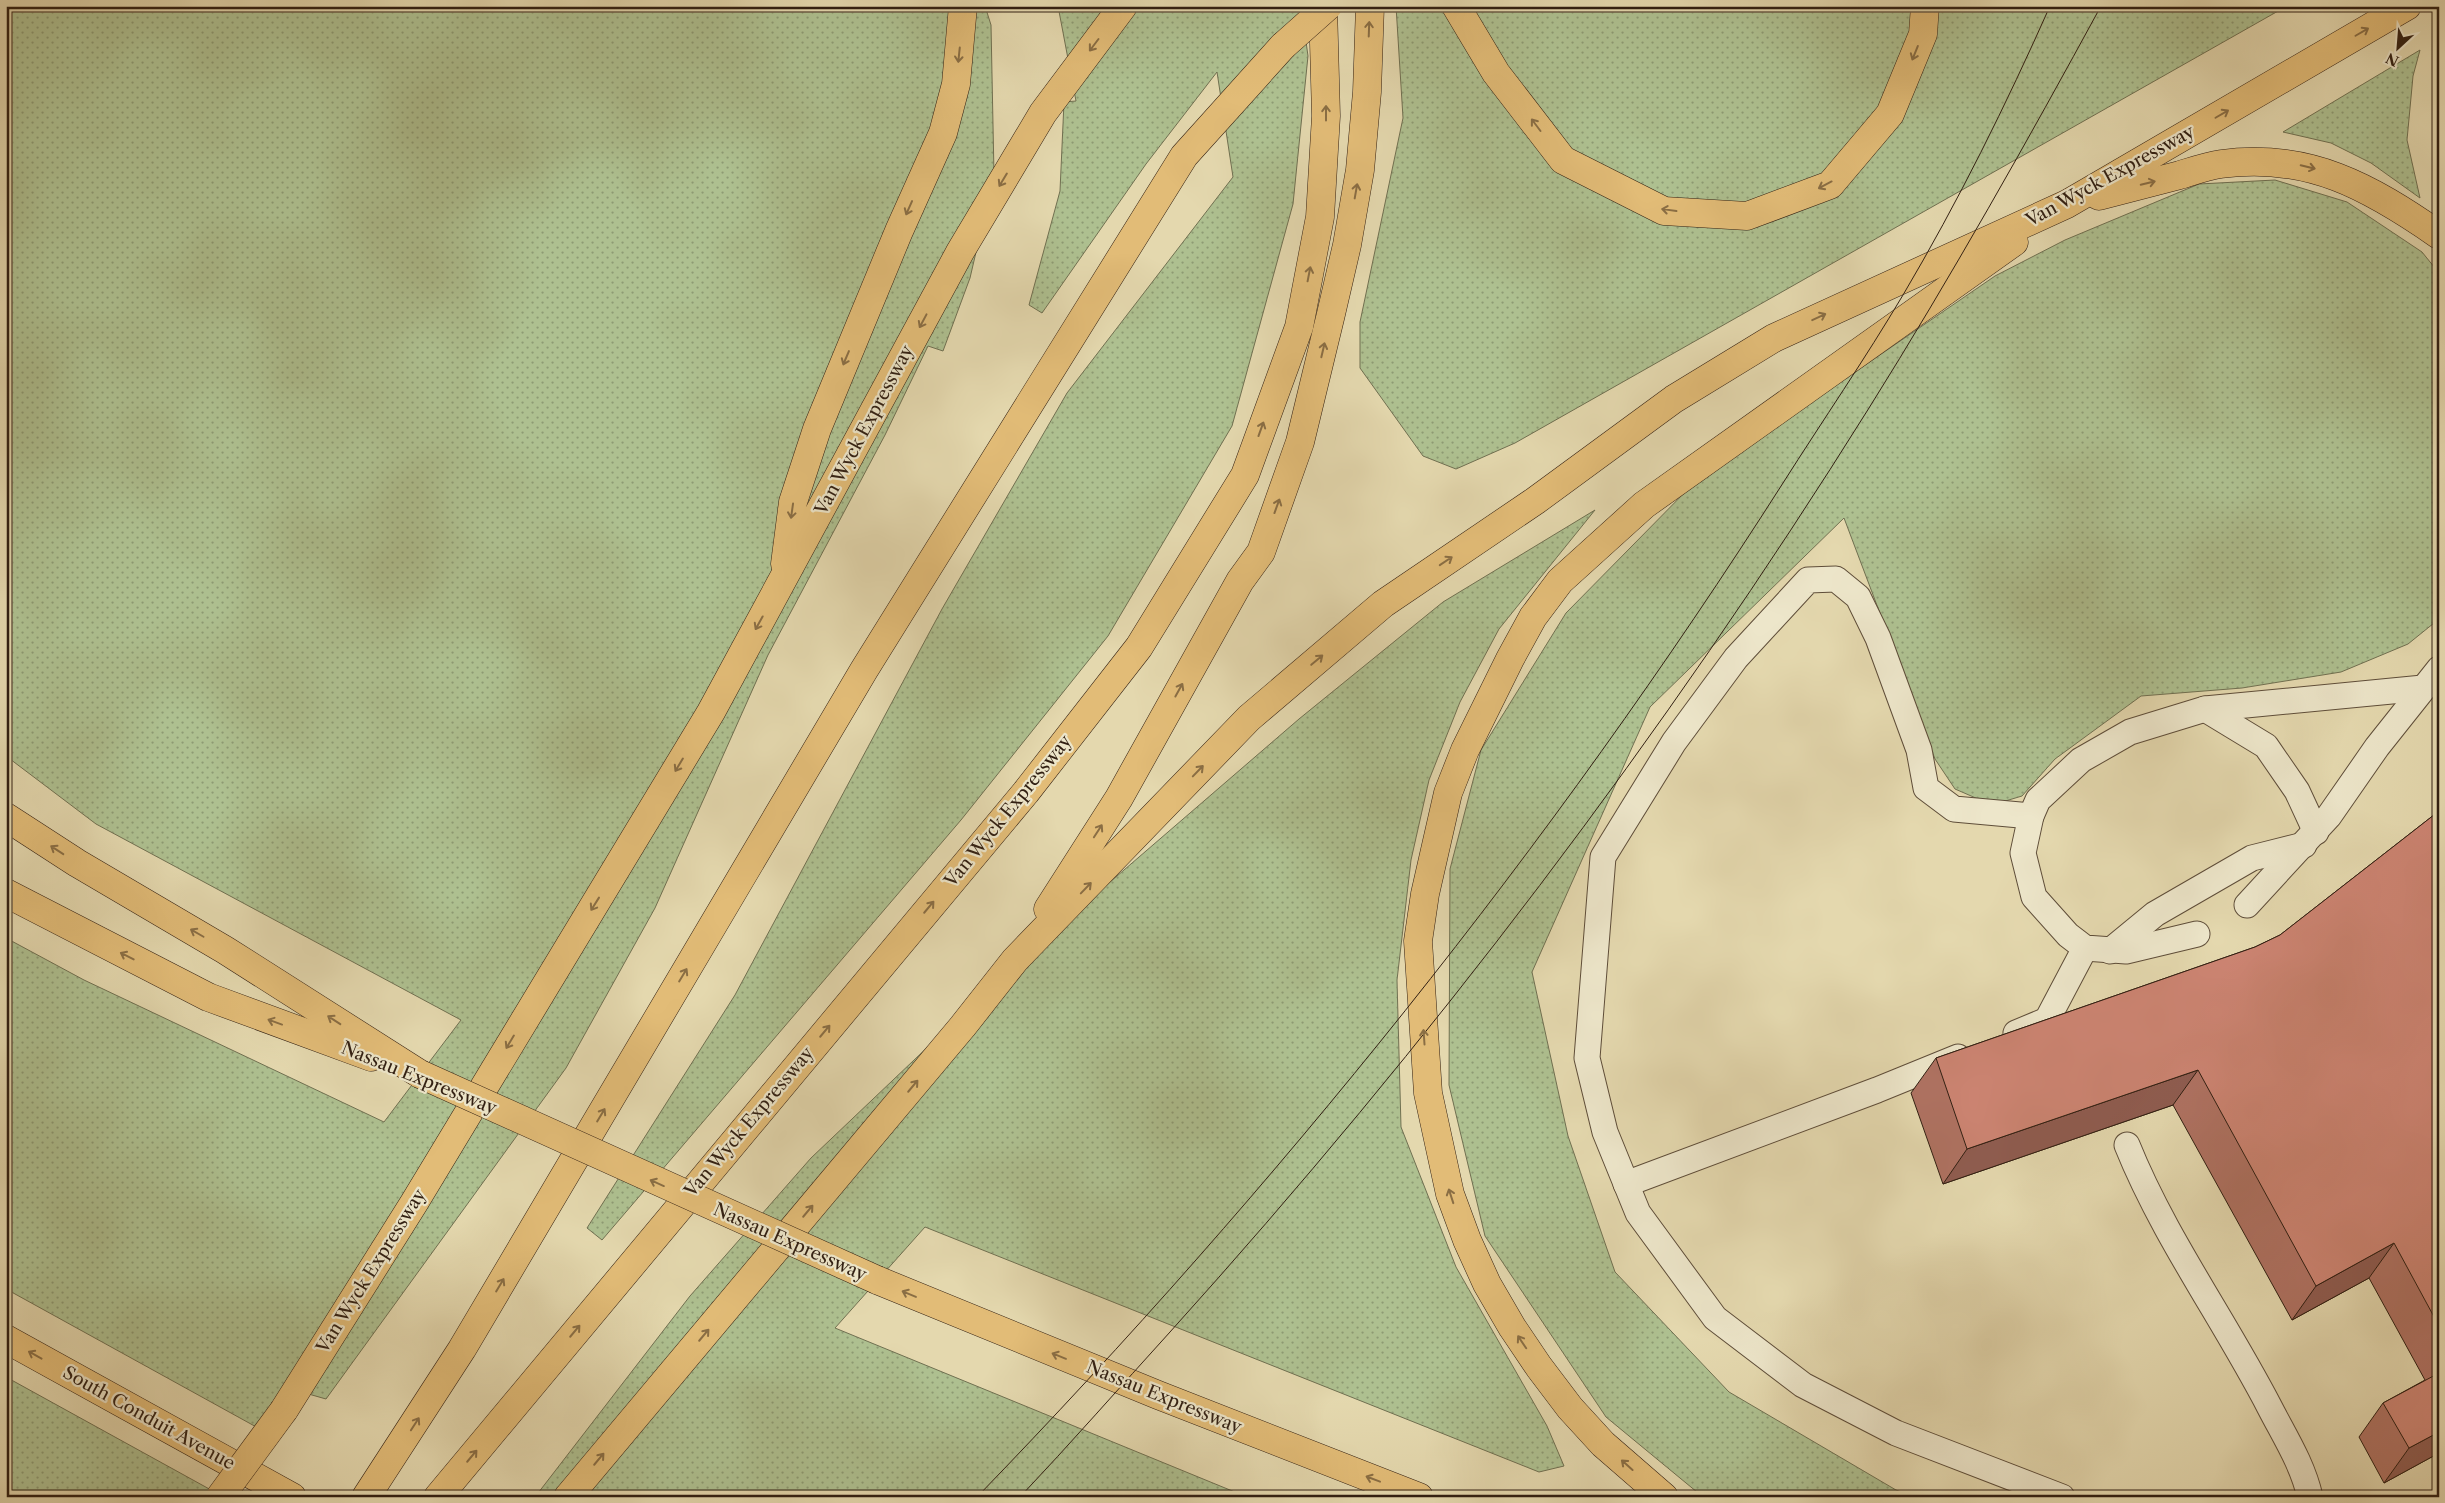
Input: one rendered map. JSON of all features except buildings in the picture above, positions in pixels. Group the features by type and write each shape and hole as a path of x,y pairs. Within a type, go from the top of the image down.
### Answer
{"main road":[{"path":"783,580 793,502 817,430 899,231 943,133 956,84 963,6"},
{"name":"Van Wyck Expressway","path":"220,1497 284,1410 414,1203 706,720 960,252 1043,113 1123,6"},
{"name":"Van Wyck Expressway","path":"439,1495 1026,792 1139,648 1245,474 1299,327 1320,217 1326,116 1324,6"},
{"path":"366,1497 468,1341 864,670 1184,156 1283,46 1328,6"},
{"path":"568,1497 963,1026 1015,960 1119,798 1240,580 1261,552 1300,442 1347,244 1360,170 1366,101 1370,6"},
{"path":"1456,6 1496,73 1563,160 1664,211 1747,216 1830,185 1836,178 1890,114 1923,34 1925,6"},
{"name":"Van Wyck Expressway","path":"1015,960 1250,718 1383,604 1535,502 1674,399 1774,338 2067,204 2407,6"},
{"path":"1664,1497 1603,1444 1570,1408 1512,1327 1487,1284 1467,1240 1450,1194 1428,1093 1418,941 1425,894 1448,793 1465,750 1506,666 1533,617 1560,581 1644,505 2067,204 2220,164 2279,162 2306,166 2335,175 2396,205 2439,235"},
{"path":"6,818 77,863 225,950 420,1074"},
{"name":"Nassau Expressway","path":"6,893 208,997 420,1074 877,1280 1158,1395 1419,1497"},
{"name":"South Conduit Avenue","path":"6,1339 292,1497"}],"lane":[{"path":"2031,816 1954,810 1926,788 1919,750 1878,638 1858,596 1836,579 1808,580 1736,658 1679,735 1603,857 1587,1058 1605,1132 1638,1213 1715,1318 1803,1385 1896,1433 2062,1497"},
{"path":"2247,905 2310,838 2439,669"},
{"path":"2197,934 2126,951 2085,948 2068,935 2034,897 2024,853 2031,816 2038,800 2081,760 2130,732 2205,709 2423,688"},
{"path":"2205,709 2266,746 2297,791 2310,838"},
{"path":"2110,951 2155,914 2252,858 2310,838"},
{"path":"1626,1184 1877,1090 2047,1020 2085,948"},
{"path":"2127,1145 2142,1184 2256,1382 2305,1475 2310,1497"}],"green space":[{"path":"6,6 985,6 991,25 994,175 970,278 943,351 928,346 885,435 768,655 655,908 566,1068 326,1399 298,1391 269,1434 6,1289 6,938 84,980 384,1122 461,1020 96,824 6,756"},
{"path":"1058,6 1301,6 1308,56 1293,204 1232,426 1108,636 961,820 602,1240 587,1228 735,995 942,609 1067,393 1233,177 1217,72 1146,164 1042,313 1029,305 1060,191 1064,102 1076,101"},
{"path":"1396,6 2287,6 1515,443 1456,469 1423,456 1360,368 1360,322 1403,118"},
{"path":"2420,50 2413,76 2407,140 2420,198 2371,163 2331,143 2283,132"},
{"path":"2275,180 2347,202 2422,252 2439,273 2439,619 2408,644 2341,672 2242,688 2141,696 2055,759 2022,796 1992,805 1955,789 1935,759 1844,518 1650,707 1532,972 1568,1136 1615,1272 1729,1392 1896,1490 1915,1497 1703,1497 1606,1417 1485,1236 1449,1085 1450,869 1481,750 1566,613 1696,481 1995,276 2065,240 2199,184"},
{"path":"1595,510 1499,629 1460,702 1429,780 1411,860 1397,980 1401,1127 1456,1267 1547,1426 1564,1466 1539,1472 925,1227 835,1328 1247,1497 535,1497 690,1296 811,1158 1015,964 1299,719 1443,602"},
{"path":"6,1377 222,1496 6,1497"}],"tram line":[{"path":"977,1497 1197,1259 1303,1136 1505,882 1601,751 1694,618 1859,366 1903,295 1981,153 2050,6"},
{"path":"1020,1497 1170,1332 1360,1113 1540,885 1626,769 1710,650 1791,530 1869,408 1988,209 2101,6"}]}
